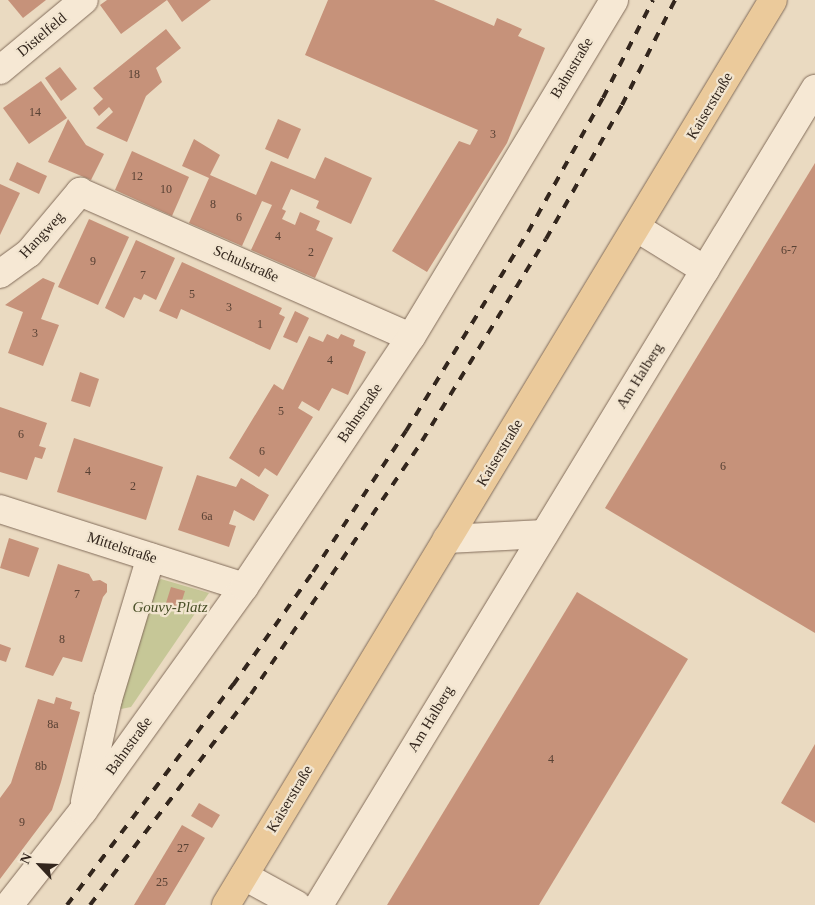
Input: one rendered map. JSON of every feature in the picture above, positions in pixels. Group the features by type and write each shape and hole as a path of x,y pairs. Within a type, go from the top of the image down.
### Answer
{"main road":[{"name":"Kaiserstraße","path":"226,905 637,228 773,0"}],"street":[{"name":"Distelfeld","path":"0,70 84,0"},
{"name":"Bahnstraße","path":"9,905 82,811 244,586 411,337 614,0"},
{"name":"Am Halberg","path":"319,905 815,89"},
{"name":"Schulstraße","path":"80,192 411,337"},
{"name":"Hangweg","path":"0,274 29,253 80,192"},
{"path":"637,228 705,270"},
{"name":"Mittelstraße","path":"0,509 244,586"},
{"path":"447,539 544,534"},
{"name":"Bahnstraße","path":"82,811 108,699 151,557"},
{"path":"244,876 297,905"}],"green space":[{"name":"Gouvy-Platz","path":"161,579 209,593 131,707 121,709 115,700 153,584"}],"building":[{"path":"8,0 46,0 23,18"},
{"path":"107,0 167,0 121,34 100,5"},
{"path":"167,0 211,0 182,22"},
{"path":"328,0 434,0 494,26 497,18 522,29 518,36 545,48 507,143 427,272 392,251 459,141 470,145 478,130 305,55"},
{"path":"166,29 181,48 156,68 162,82 146,96 127,142 96,128 113,112 109,107 99,116 93,108 103,99 93,88"},
{"path":"60,67 77,89 61,101 45,78"},
{"path":"41,81 67,118 29,144 3,108"},
{"path":"68,119 86,145 104,154 91,180 48,162"},
{"path":"278,119 301,129 288,159 265,149"},
{"path":"194,139 220,155 210,175 256,195 271,161 315,179 325,157 372,178 351,224 316,208 319,201 291,189 282,209 286,211 282,219 295,225 300,212 320,221 316,230 333,238 315,278 251,250 272,205 262,201 242,246 189,223 209,178 182,166"},
{"path":"132,151 189,177 172,216 115,190"},
{"path":"17,162 47,176 39,194 9,180"},
{"path":"815,163 815,633 605,508"},
{"path":"0,184 20,193 0,235"},
{"path":"89,219 129,237 98,305 58,287"},
{"path":"136,240 175,258 156,300 144,294 141,300 134,297 124,318 105,308"},
{"path":"182,262 282,308 279,314 285,317 270,350 181,309 177,319 159,311"},
{"path":"43,278 55,283 41,319 59,325 43,366 8,353 23,312 5,305"},
{"path":"295,311 309,318 297,343 283,337"},
{"path":"327,334 338,339 341,334 355,340 353,346 366,352 348,395 332,388 319,411 302,401 298,408 313,417 277,476 265,468 259,477 229,458 274,384 283,390 309,336 323,342"},
{"path":"80,372 99,379 90,407 71,401"},
{"path":"0,407 47,423 39,446 46,448 42,459 35,457 27,480 0,472"},
{"path":"74,438 163,467 146,520 57,492"},
{"path":"197,475 236,487 241,478 269,495 254,521 234,510 229,524 236,526 229,547 178,530"},
{"path":"9,538 39,548 29,577 0,568"},
{"path":"58,564 89,574 93,581 100,580 107,584 107,592 103,597 82,662 63,657 53,676 25,667"},
{"path":"171,587 185,591 180,607 166,603"},
{"path":"577,592 688,659 539,905 387,905"},
{"path":"0,644 11,648 6,662 0,660"},
{"path":"56,697 72,702 70,709 80,712 61,782 52,810 0,879 0,798 11,783 38,699 54,704"},
{"path":"815,744 815,823 781,803"},
{"path":"199,803 220,815 212,828 191,816"},
{"path":"182,825 205,838 165,905 134,905"}],"railway":[{"path":"67,905 233,685 313,572 406,431 528,232 603,98 653,0"},
{"path":"90,905 251,694 422,441 546,239 622,105 675,0"}]}
